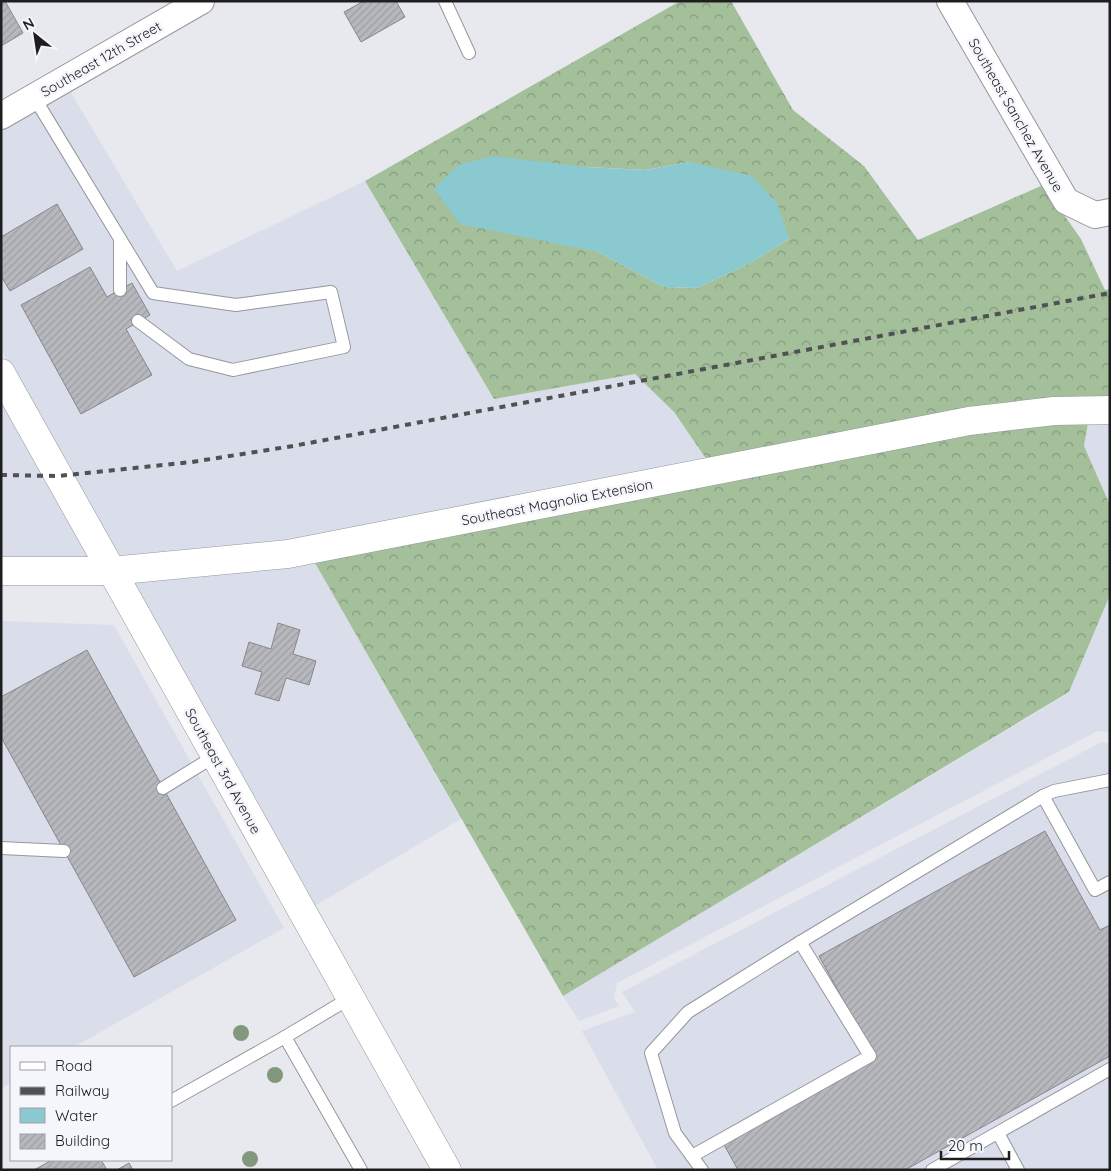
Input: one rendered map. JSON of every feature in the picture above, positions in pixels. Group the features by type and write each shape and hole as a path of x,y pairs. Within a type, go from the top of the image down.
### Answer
{"main road":[{"name":"Southeast 3rd Avenue","path":"1,372 447,1170"},
{"name":"Southeast Magnolia Extension","path":"1,571 111,571 288,554 969,421 1054,411 1110,410"}],"street":[{"name":"Southeast 12th Street","path":"1,116 202,1"},
{"name":"Southeast Sanchez Avenue","path":"950,1 1066,201 1103,213"}],"lane":[{"path":"445,1 469,52"},
{"path":"34,97 153,292 236,305 331,292 344,347 234,370 189,359 138,321"},
{"path":"120,239 120,290"},
{"path":"163,788 215,756"},
{"path":"702,1170 675,1133 651,1053 688,1012 800,942 1043,796 1054,791 1110,780"},
{"path":"1043,796 1095,890 1110,882"},
{"path":"1,848 64,851"},
{"path":"692,1156 870,1056 800,942"},
{"path":"172,1100 350,998"},
{"path":"284,1037 361,1170"},
{"path":"932,1170 1110,1069"},
{"path":"998,1133 1018,1170"}],"shaded area":[{"path":"70,91 177,271 365,181 494,399 635,374 674,412 707,460 285,542 116,558 1,349 1,131"},
{"path":"1,396 91,558 1,558"},
{"path":"1110,422 1110,505 1084,446 1088,423"},
{"path":"315,563 461,819 313,907 130,582"},
{"path":"1110,595 1110,733 1096,732 617,983 614,998 619,1006 579,1021 563,996 1069,693"},
{"path":"1,621 114,625 284,928 76,1046 10,1046 10,1084 1,1088"},
{"path":"1102,742 1110,744 1110,1170 658,1170 582,1031 635,1012 622,992"}],"green space":[{"path":"680,1 731,1 793,110 864,166 918,240 1043,185 1081,239 1105,290 1110,289 1110,397 707,460 674,412 635,374 494,399 365,181","holes":["690,162 789,239 750,263 697,288 664,287 598,252 586,167 645,170"]},
{"path":"1088,423 1084,446 1110,505 1110,595 1069,692 563,996 315,563 972,434 1056,424"}],"water":[{"path":"494,156 586,167 645,170 690,162 752,176 777,203 789,239 750,263 697,288 664,287 598,252 460,224 434,189 458,165"}],"building":[{"path":"5,1 23,33 1,46 1,4"},
{"path":"364,1 396,1 405,17 361,42 344,12"},
{"path":"57,204 83,249 10,291 1,276 1,237"},
{"path":"90,267 107,297 132,283 150,315 126,329 152,375 81,414 21,305"},
{"path":"278,623 300,630 293,654 316,661 309,685 286,678 279,701 255,694 262,672 242,666 249,642 271,649"},
{"path":"87,650 236,920 134,977 1,737 1,697"},
{"path":"1045,831 1100,930 1110,925 1110,1056 905,1170 738,1170 722,1141 874,1056 819,956"},
{"path":"50,1161 102,1161 107,1170 34,1170"},
{"path":"129,1163 133,1170 117,1170"}],"railway":[{"path":"1,475 58,476 192,462 293,446 1110,293"}]}
